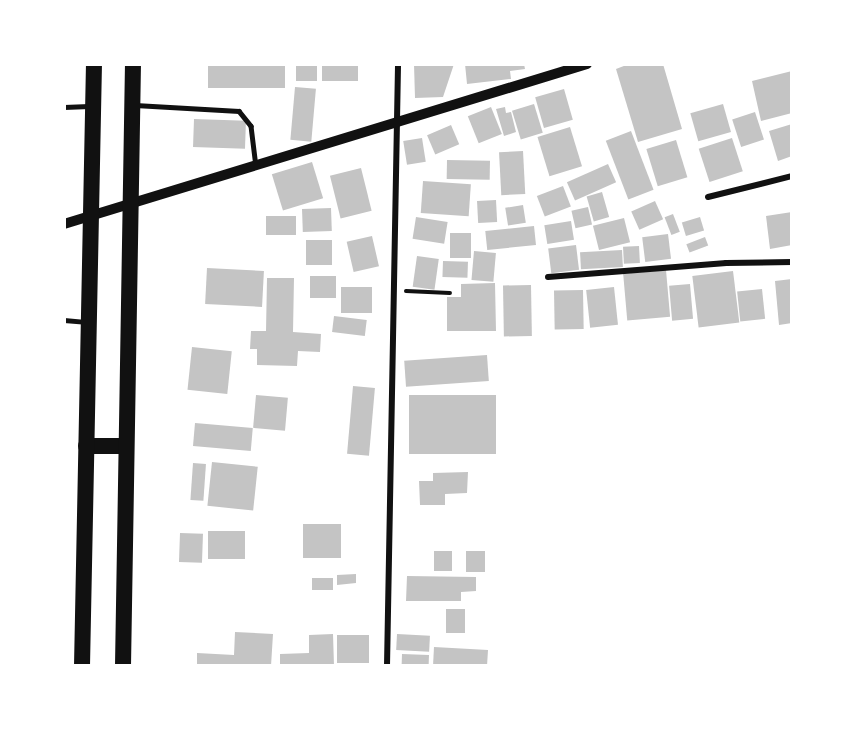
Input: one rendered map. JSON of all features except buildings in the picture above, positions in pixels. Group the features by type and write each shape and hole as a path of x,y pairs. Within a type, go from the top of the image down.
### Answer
{"highway":[{"path":"82,666 94,64"},
{"path":"123,666 133,64"},
{"path":"86,446 126,446"}],"street":[{"path":"387,666 398,64"},
{"path":"64,224 130,206 563,69 587,64"},
{"path":"708,196 792,176"},
{"path":"549,277 726,263 792,262"}],"lane":[{"path":"132,105 239,111 251,126 256,166"},
{"path":"64,107 93,106"},
{"path":"64,320 88,322"}],"path":[{"path":"394,290 450,293"}]}
